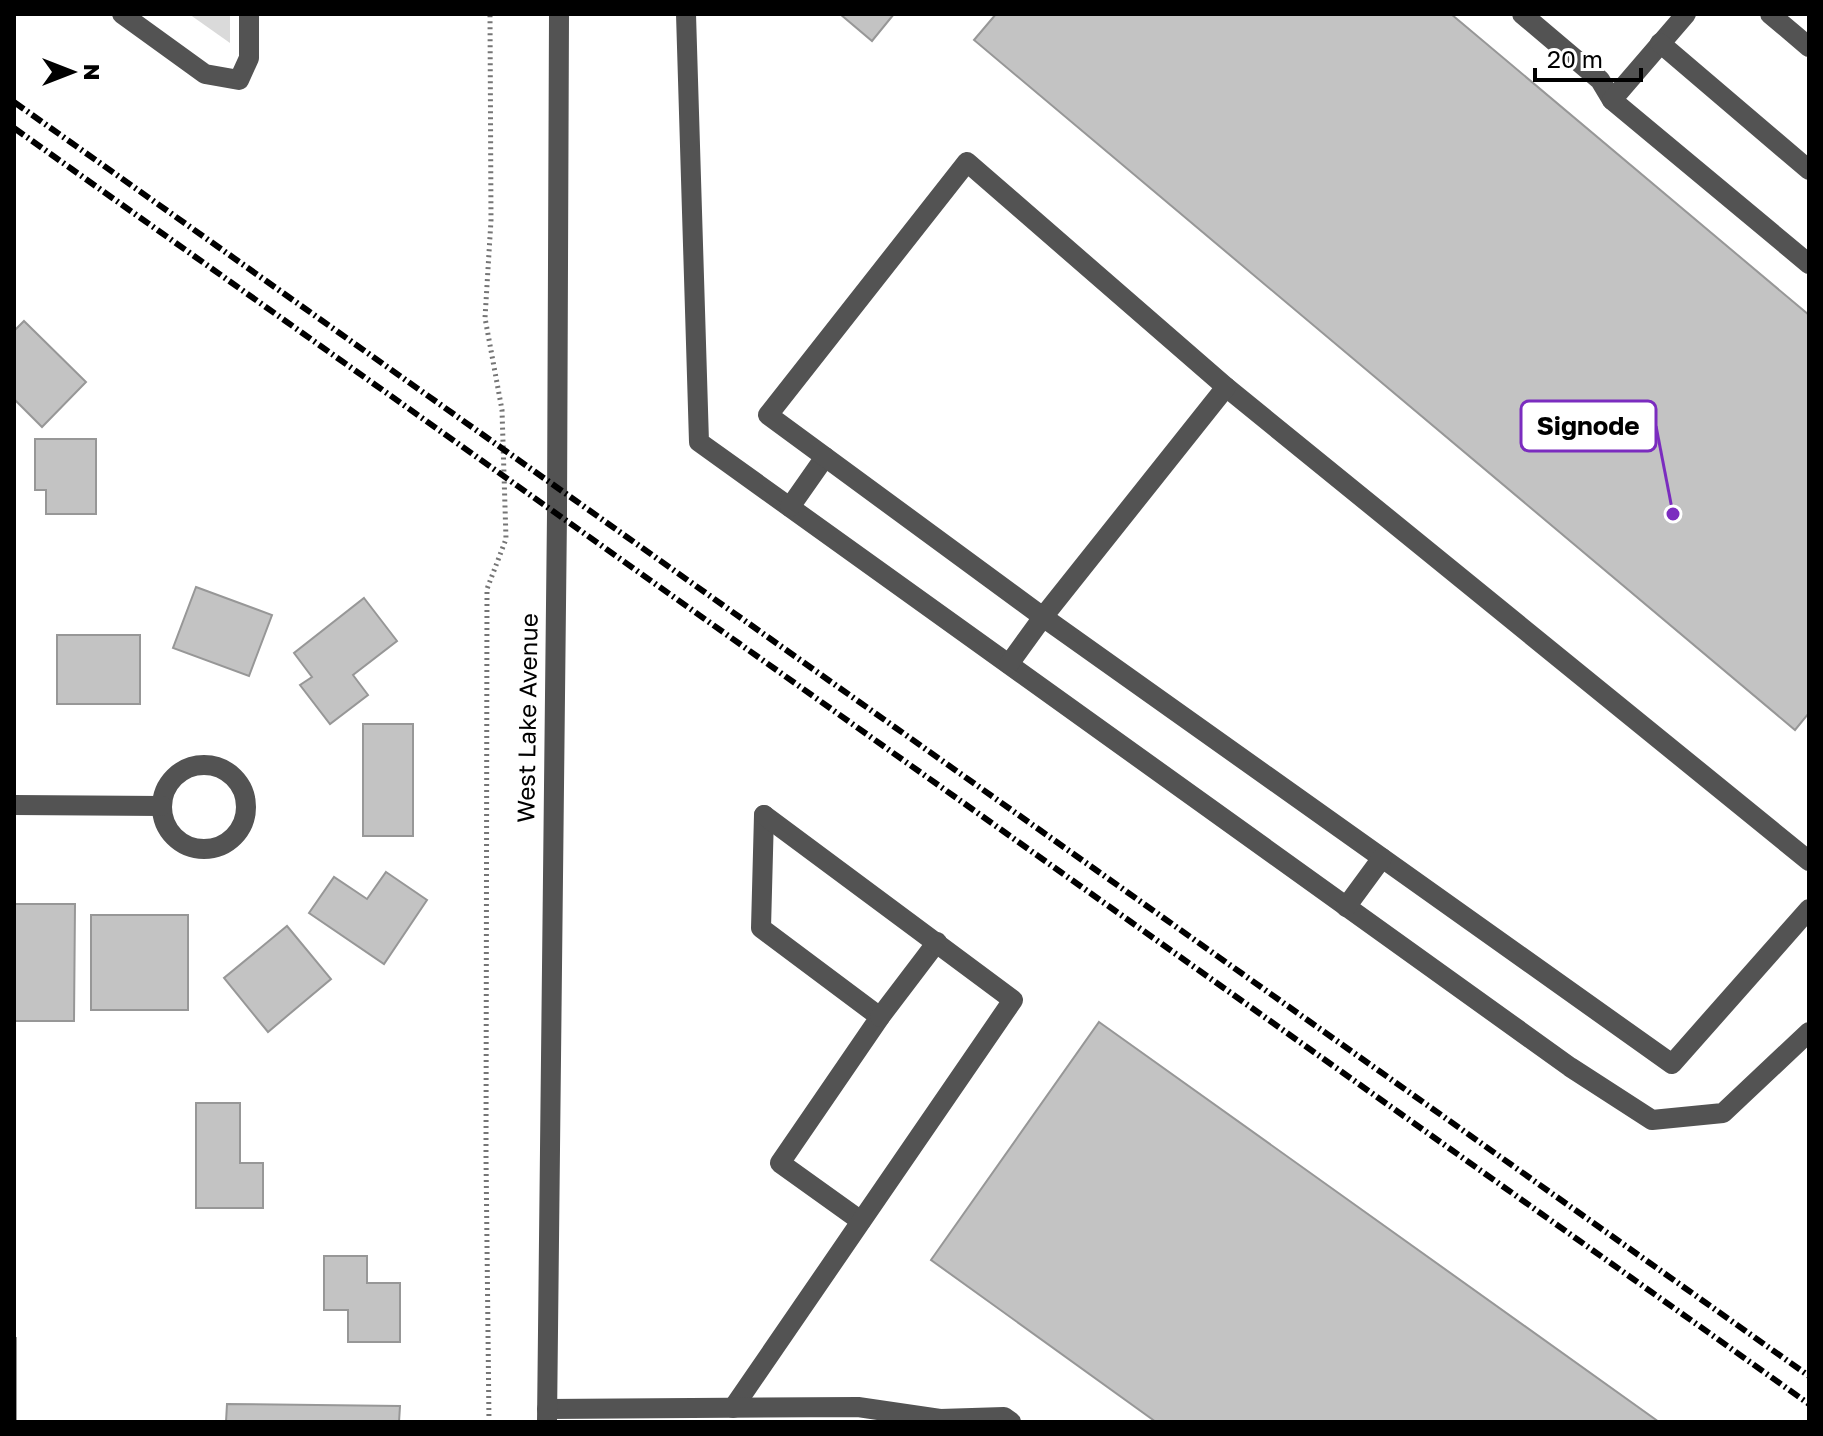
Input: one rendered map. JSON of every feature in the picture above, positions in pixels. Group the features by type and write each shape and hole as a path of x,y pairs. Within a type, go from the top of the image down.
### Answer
{"street":[{"path":"122,14 205,74 239,80 249,58 249,14"},
{"name":"West Lake Avenue","path":"547,1416 557,545 559,14"},
{"path":"686,14 699,442 1570,1067 1652,1120 1723,1113 1809,1032"},
{"path":"1522,14 1600,80 1612,100 1809,264"},
{"path":"1612,100 1686,14"},
{"path":"1770,14 1809,47"},
{"path":"1660,43 1809,170"},
{"path":"1809,861 1226,387 967,162 768,415 1043,617 1672,1064 1809,909"},
{"path":"1009,664 1226,387"},
{"path":"790,507 825,457"},
{"path":"206,764 220,767 231,774 240,785 247,811 234,837 222,846 194,849 170,833 163,821 162,806 164,792 181,771 206,764"},
{"path":"14,805 162,806"},
{"path":"733,1408 1013,1000 764,815 761,928 880,1017"},
{"path":"1346,907 1382,858"},
{"path":"861,1221 780,1163 880,1017 937,942"},
{"path":"547,1416 733,1408 858,1407 940,1419 1004,1417 1011,1422"}],"path":[{"path":"489,1422 487,589 506,539 502,410 485,318 491,220 490,14"}],"shaded area":[{"path":"189,14 230,14 230,43"}],"building":[{"path":"840,14 894,14 872,41"},
{"path":"996,14 1451,14 1809,315 1809,713 1795,730 974,40"},
{"path":"24,321 86,382 42,427 14,399 14,331"},
{"path":"35,439 96,439 96,514 46,514 46,490 35,490"},
{"path":"196,587 272,615 249,676 173,648"},
{"path":"364,598 397,641 353,675 368,695 330,724 300,685 312,677 294,653"},
{"path":"57,635 140,635 140,704 57,704"},
{"path":"363,724 413,724 413,836 363,836"},
{"path":"386,872 427,900 384,964 309,913 334,877 367,899"},
{"path":"14,904 75,904 74,1021 14,1021"},
{"path":"91,915 188,915 188,1010 91,1010"},
{"path":"287,926 331,979 268,1032 224,978"},
{"path":"1099,1022 1659,1422 1156,1422 931,1260"},
{"path":"196,1103 240,1103 240,1163 263,1163 263,1208 196,1208"},
{"path":"324,1256 367,1256 367,1283 400,1283 400,1342 348,1342 348,1310 324,1310"},
{"path":"14,1338 16,1421 87,1422 14,1422"},
{"path":"227,1404 400,1406 399,1422 226,1422"}],"railway":[{"path":"14,102 1809,1376"},
{"path":"14,128 1809,1404"}],"place":[{"name":"Signode","path":"1673,514"}]}
